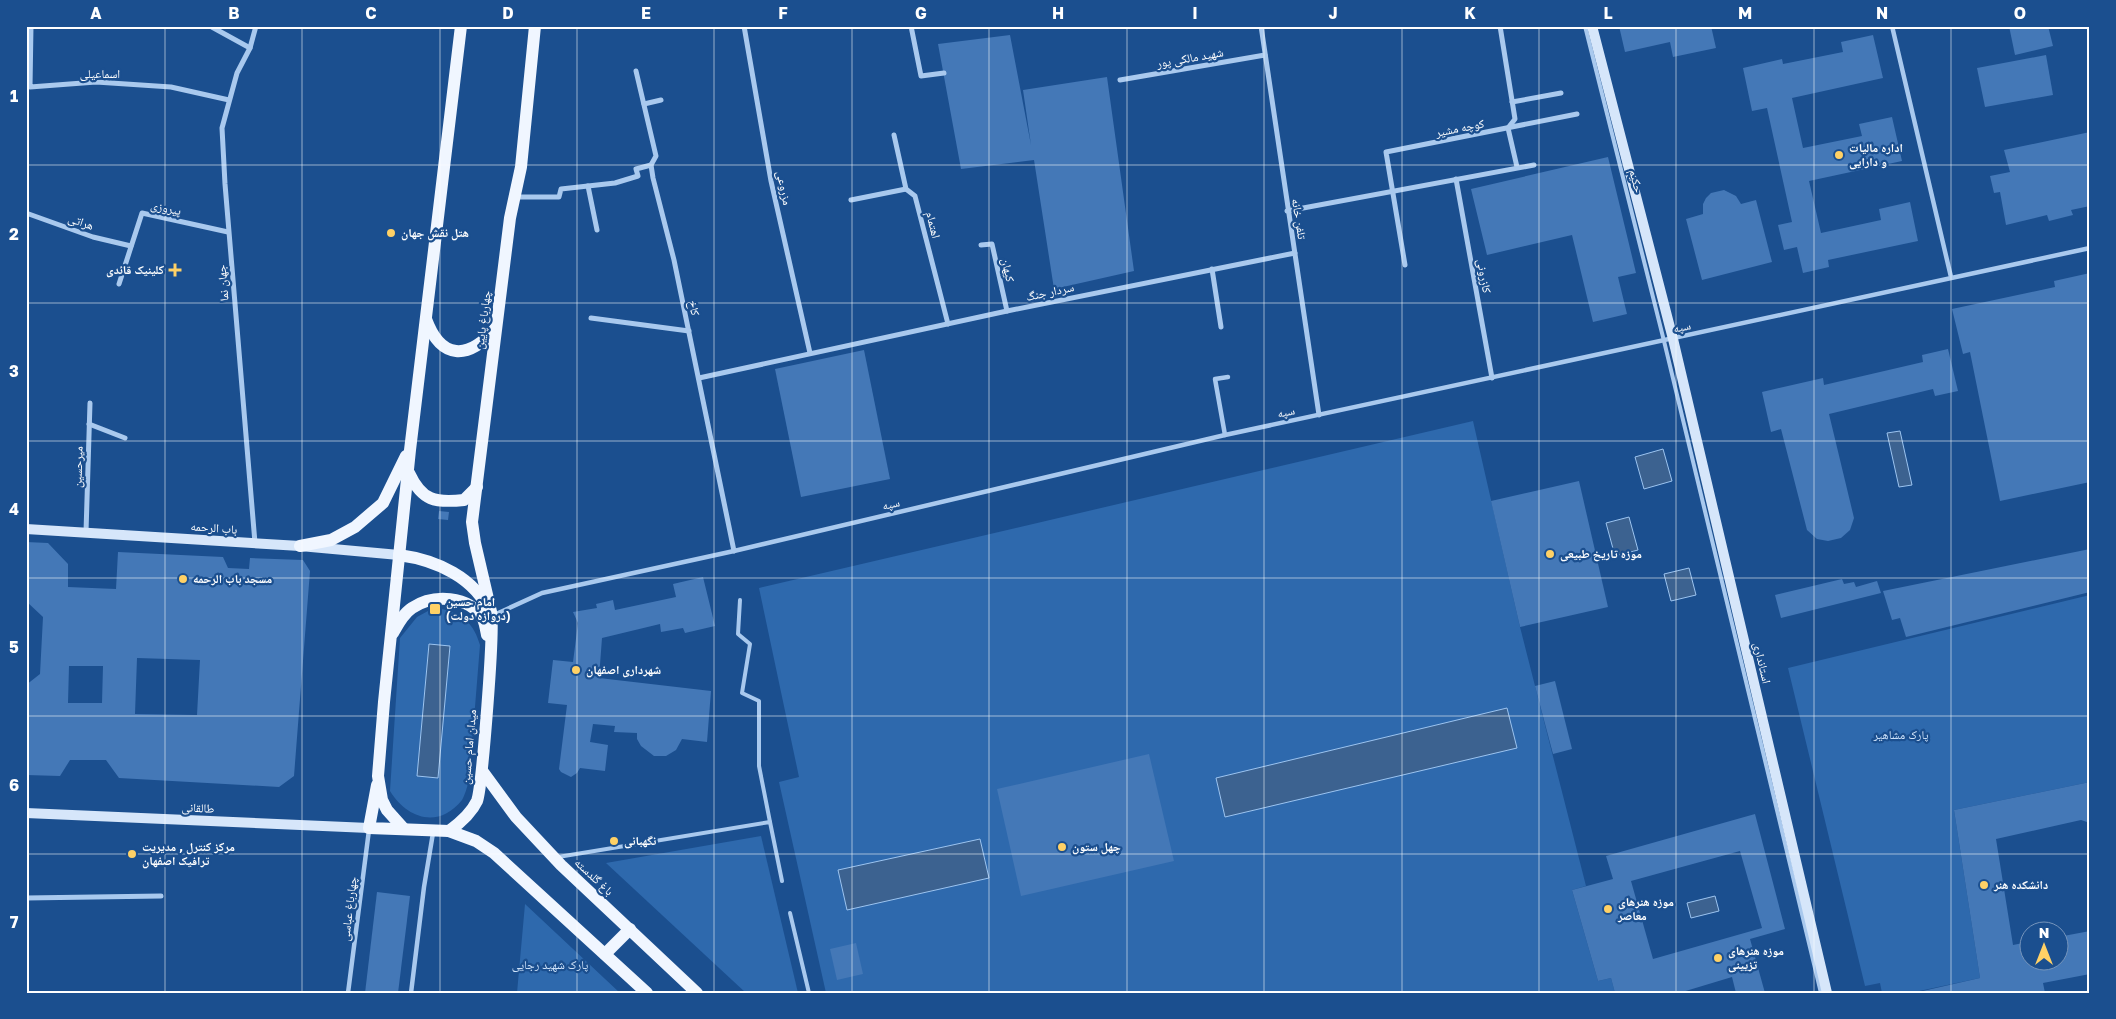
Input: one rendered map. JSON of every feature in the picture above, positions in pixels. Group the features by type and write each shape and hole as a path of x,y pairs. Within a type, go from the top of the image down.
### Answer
{"main road":[{"path":"461,26 399,555 419,558 442,566 462,578 477,591 492,616"},
{"name":"چهارباغ پایین","path":"492,616 472,522 495,329 514,196 521,167 535,26"},
{"name":"حکیم","path":"1592,26 1669,340"},
{"path":"426,319 431,332 441,344 452,350 463,351 476,347 495,329"},
{"name":"استانداری","path":"1669,340 1828,993"},
{"path":"300,546 331,540 355,527 383,503 410,450"},
{"path":"408,471 416,488 435,501 464,500 477,487"},
{"name":"باب الرحمه","path":"26,529 300,546 399,555"},
{"name":"میدان امام حسین","path":"399,555 378,776 382,800 387,810 404,829"},
{"name":"میدان امام حسین","path":"390,640 401,618 410,609 428,600 448,599 461,602 472,609 483,620 490,650"},
{"name":"میدان امام حسین","path":"449,831 464,820 477,800 482,772 492,616"},
{"name":"باغ گلدسته","path":"482,772 516,817 555,858 697,993"},
{"path":"378,776 369,828 449,831 476,841 494,853 647,993"},
{"name":"طالقانی","path":"26,813 369,828"},
{"path":"605,954 630,929"}],"street":[{"name":"اسماعیلی","path":"31,26 30,87 96,82 171,87 230,100"},
{"path":"210,26 250,48"},
{"name":"جهان نما","path":"255,543 228,232 222,128 237,73 250,48 256,26"},
{"name":"مزروعی","path":"744,26 772,181 810,353"},
{"path":"911,26 921,76 944,73"},
{"name":"تلفن خانه","path":"1260,26 1319,415"},
{"path":"1500,26 1515,119 1508,128 1517,167"},
{"path":"1892,26 1952,277"},
{"name":"شهید مالکی پور","path":"1120,80 1265,55"},
{"name":"کاخ","path":"636,71 656,156 651,165 689,331 734,551"},
{"path":"1512,102 1561,93"},
{"path":"644,104 661,100"},
{"name":"كوچه مشير","path":"1392,191 1386,152 1576,114"},
{"name":"اهتمام","path":"894,135 906,189 915,196 948,324"},
{"path":"514,196 560,197 561,189 615,183 638,176 636,169 651,165"},
{"path":"1287,211 1534,165"},
{"name":"کازرونی","path":"1456,179 1492,378"},
{"path":"588,186 597,230"},
{"path":"851,200 906,189"},
{"path":"1392,191 1405,266"},
{"name":"هراتی","path":"26,213 93,237 131,246"},
{"name":"پیروزی","path":"119,284 142,213 228,232"},
{"name":"کیهان","path":"981,245 992,244 1007,311"},
{"name":"سپه","path":"492,616 542,593 734,551 1225,435 2090,248"},
{"name":"سردار جنگ","path":"699,378 1007,311 1295,253"},
{"path":"1212,269 1222,327"},
{"path":"591,318 689,331"},
{"path":"1225,435 1215,379 1228,377"},
{"name":"میرحسین","path":"86,532 90,403"},
{"path":"89,424 125,438"},
{"path":"26,813 26,820"},
{"name":"چهارباغ عباسی","path":"348,993 369,828"},
{"path":"411,993 424,887 434,831"},
{"path":"26,898 161,896"}],"lane":[{"name":"حکیم","path":"1585,26 1669,340"},
{"name":"استانداری","path":"1669,340 1821,993"},
{"path":"740,600 738,634 750,644 742,693 759,701 758,766 782,882"},
{"path":"555,858 770,822"},
{"path":"790,913 808,993"}],"green space":[{"path":"1473,421 1520,627 1586,886 1572,890 1598,981 1611,978 1615,993 826,993 779,782 799,777 759,588"},
{"name":"پارک مشاهیر","path":"2090,595 2090,782 1954,810 1980,978 1910,993 1882,993 1880,983 1865,986 1788,668"},
{"path":"442,609 456,614 467,621 478,638 480,645 469,781 462,800 453,809 443,815 424,817 414,814 405,808 390,791 400,638 417,617 428,611"},
{"path":"761,836 798,993 746,993 606,863"},
{"name":"پارک شهید رجایی","path":"525,904 620,993 517,993"}],"shaded area":[{"path":"1900,431 1912,485 1899,487 1887,433"},
{"path":"1663,449 1672,481 1644,489 1635,457"},
{"path":"1629,517 1638,550 1615,556 1606,523"},
{"path":"1689,568 1696,595 1671,601 1664,574"},
{"path":"429,644 450,646 438,778 417,776"},
{"path":"1507,708 1517,748 1225,817 1216,778"},
{"path":"980,839 989,878 847,910 838,870"},
{"path":"1715,896 1719,911 1691,918 1687,903"}],"building":[{"path":"1619,26 1711,26 1716,48 1673,57 1670,42 1625,52"},
{"path":"2009,26 2048,26 2053,46 2015,55"},
{"path":"1010,35 1031,145 1023,90 1107,77 1134,271 1054,289 1034,160 961,169 938,44"},
{"name":"اداره مالیات و دارایی","path":"1873,35 1883,78 1792,98 1803,148 1862,136 1859,124 1892,117 1902,161 1809,181 1821,233 1881,220 1879,209 1910,202 1918,241 1828,260 1829,267 1803,273 1797,247 1784,250 1778,225 1792,222 1767,108 1752,111 1743,68 1782,59 1783,64 1843,52 1841,42"},
{"path":"2046,55 2053,95 1985,107 1977,68"},
{"path":"2090,132 2090,206 2071,210 2073,215 2049,221 2047,215 2006,225 2000,192 1994,193 1990,176 2010,172 2004,150"},
{"path":"1608,157 1636,273 1618,277 1627,314 1593,322 1572,235 1487,255 1471,189"},
{"path":"1724,190 1736,196 1741,204 1756,200 1772,262 1702,280 1686,219 1703,214 1703,204 1706,198 1711,193"},
{"path":"2090,273 2090,482 2000,501 1970,352 1963,354 1952,309 2055,287 2054,281"},
{"path":"1948,349 1958,391 1935,396 1933,389 1829,414 1854,518 1850,530 1841,538 1828,541 1817,539 1807,530 1781,429 1771,432 1762,392 1823,378 1824,385 1923,362 1922,355"},
{"path":"864,350 890,479 801,497 775,369"},
{"name":"موزه تاریخ طبیعی","path":"1579,481 1608,607 1520,627 1491,501"},
{"path":"439,511 449,512 448,520 438,519"},
{"path":"26,542 48,543 68,564 68,587 116,589 118,552 223,557 228,568 249,569 250,558 303,560 310,571 294,776 279,787 119,778 106,760 70,760 60,776 26,775 26,685 40,674 43,617 26,601","holes":["137,658 200,660 197,715 135,714","69,666 103,666 102,703 68,703"]},
{"path":"2090,549 2090,592 1906,637 1900,618 1892,620 1883,591"},
{"name":"شهرداری اصفهان","path":"703,577 715,626 685,633 683,628 661,632 660,624 602,638 599,678 711,691 707,742 682,739 676,750 666,756 654,756 641,746 637,739 637,733 614,732 615,726 593,724 590,742 608,745 605,771 580,768 571,777 561,772 559,769 567,705 548,703 553,660 573,662 578,623 573,612 597,608 596,604 613,600 615,610 676,597 673,584"},
{"path":"1842,579 1844,584 1854,582 1856,587 1877,581 1881,593 1781,618 1775,595"},
{"path":"1555,681 1572,749 1553,754 1535,686"},
{"name":"چهل ستون","path":"1149,754 1174,861 1021,896 997,789"},
{"name":"دانشکده هنر","path":"2090,782 2090,823 2081,820 1996,839 2013,945 2018,944 2018,972 2068,972 2068,935 2090,931 2090,974 2043,983 2045,993 1914,993 1980,978 1954,810"},
{"name":"موزه هنرهای معاصر","path":"1755,814 1785,929 1750,939 1765,993 1736,993 1732,977 1679,993 1615,993 1611,978 1598,981 1572,890 1613,879 1606,856","holes":["1740,851 1762,928 1653,959 1631,881"]},
{"path":"377,892 410,896 398,993 365,993"},
{"path":"856,943 863,974 837,980 830,949"}],"place":[{"name":"اداره مالیات و دارایی","path":"1839,155"},
{"name":"هتل نقش جهان","path":"391,233"},
{"name":"کلینیک قائدی","path":"175,270"},
{"name":"موزه تاریخ طبیعی","path":"1550,554"},
{"name":"مسجد باب الرحمه","path":"183,579"},
{"name":"امام حسین (دروازه دولت)","path":"435,609"},
{"name":"شهرداری اصفهان","path":"576,670"},
{"name":"نگهبانی","path":"614,841"},
{"name":"چهل ستون","path":"1062,847"},
{"name":"مرکز کنترل , مدیریت ترافیک اصفهان","path":"132,854"},
{"name":"دانشکده هنر","path":"1984,885"},
{"name":"موزه هنرهای معاصر","path":"1608,909"},
{"name":"موزه هنرهای تزیینی","path":"1718,958"}]}
